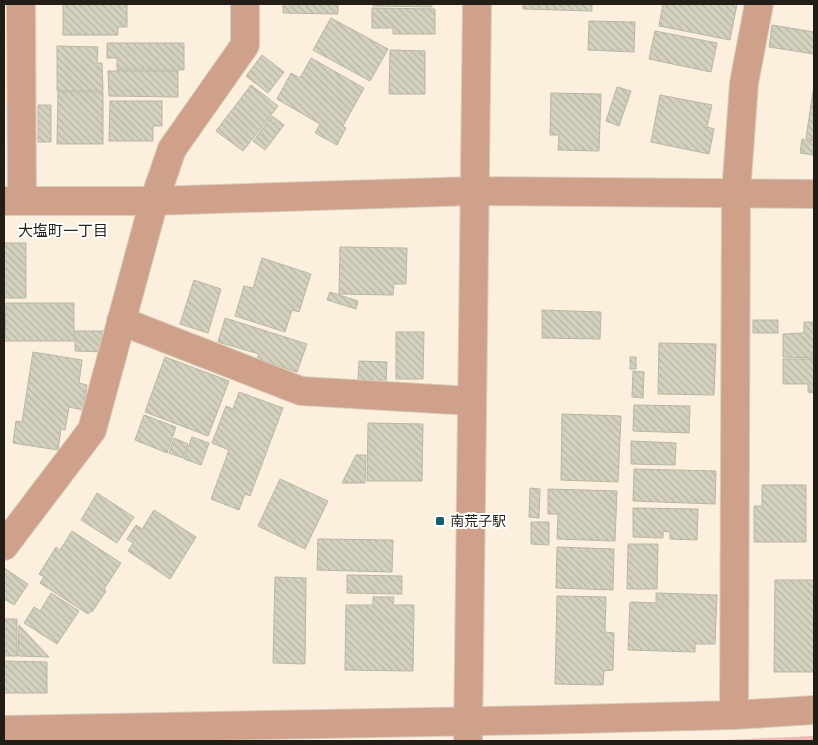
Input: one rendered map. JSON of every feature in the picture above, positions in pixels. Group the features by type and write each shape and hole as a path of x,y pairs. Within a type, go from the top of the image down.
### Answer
{"street":[{"path":"21,4 13,201 154,201 474,191 814,194"},
{"path":"4,546 92,430 154,201 172,149 245,45 245,4"},
{"path":"468,732 477,4"},
{"path":"734,715 736,193 744,83 759,4"},
{"path":"121,321 301,391 471,401"},
{"path":"4,730 468,732 814,710"}],"green space":[{"path":"814,736 814,741 700,741"}],"building":[{"path":"63,4 127,4 127,27 118,27 118,35 63,35"},
{"path":"283,4 338,4 338,14 283,13"},
{"path":"373,4 432,4 432,7 373,6"},
{"path":"523,4 592,4 592,11 523,9"},
{"path":"663,4 737,4 730,40 659,26"},
{"path":"372,8 435,9 435,34 393,34 393,28 372,28"},
{"path":"331,18 388,49 370,81 313,50"},
{"path":"589,21 635,22 634,52 588,50"},
{"path":"772,25 814,32 814,54 769,47"},
{"path":"655,31 717,43 711,72 649,59"},
{"path":"107,43 184,43 184,70 117,70 117,58 107,58"},
{"path":"57,46 98,47 97,63 102,63 103,91 57,91"},
{"path":"390,50 425,51 425,94 389,94"},
{"path":"262,55 284,72 268,93 246,76"},
{"path":"311,58 364,88 343,126 346,128 337,145 315,133 320,124 277,99 291,73 300,78"},
{"path":"108,71 178,71 178,97 109,96"},
{"path":"251,85 278,106 243,151 216,131"},
{"path":"814,85 814,140 806,138"},
{"path":"617,87 631,91 619,126 606,121"},
{"path":"58,92 103,92 103,144 57,144"},
{"path":"551,93 601,94 599,151 558,150 559,135 550,135"},
{"path":"660,95 712,105 707,127 714,129 709,154 651,142"},
{"path":"110,101 162,101 162,126 153,126 153,141 109,141"},
{"path":"38,105 51,105 51,142 38,142"},
{"path":"272,116 284,125 265,150 253,141"},
{"path":"802,139 814,141 814,155 800,153"},
{"path":"4,243 26,243 26,298 4,298"},
{"path":"340,247 407,248 406,284 394,284 393,295 339,294"},
{"path":"262,258 311,274 299,312 292,310 285,332 235,316 244,286 253,288"},
{"path":"194,280 221,289 208,333 180,324"},
{"path":"330,292 358,301 356,309 327,300"},
{"path":"6,303 74,303 74,341 5,341"},
{"path":"542,310 601,312 600,339 542,338"},
{"path":"225,318 307,344 297,372 257,359 259,354 218,342"},
{"path":"753,320 778,320 778,333 753,333"},
{"path":"804,322 814,322 814,358 783,357 783,334 804,333"},
{"path":"75,331 104,331 104,352 75,351"},
{"path":"396,332 424,332 423,379 396,379"},
{"path":"659,343 716,344 714,395 658,394"},
{"path":"33,352 82,360 79,383 87,385 83,410 69,407 65,430 61,429 58,450 13,443 16,421 22,422"},
{"path":"165,357 229,381 208,436 145,412"},
{"path":"630,357 636,357 636,369 630,369"},
{"path":"783,359 814,359 814,393 808,392 808,384 783,384"},
{"path":"359,361 387,362 386,382 358,381"},
{"path":"633,371 644,372 643,398 632,397"},
{"path":"239,392 283,408 250,496 245,494 239,510 211,499 229,450 212,443 226,406 233,409"},
{"path":"634,405 690,406 689,433 633,431"},
{"path":"562,414 621,416 618,482 561,480"},
{"path":"144,415 176,427 167,453 135,440"},
{"path":"368,423 423,424 422,481 367,481"},
{"path":"192,437 209,443 201,465 184,459"},
{"path":"174,438 188,444 183,458 169,453"},
{"path":"631,441 676,443 675,465 631,464"},
{"path":"356,455 366,455 365,483 342,483"},
{"path":"634,469 716,471 715,504 633,501"},
{"path":"280,479 328,501 305,549 258,526"},
{"path":"762,485 806,485 806,542 754,542 754,506 762,506"},
{"path":"530,488 540,489 539,518 529,517"},
{"path":"548,489 617,491 615,541 557,539 558,514 548,514"},
{"path":"97,493 134,517 117,543 81,520"},
{"path":"633,508 698,509 697,540 670,539 670,532 663,531 663,538 633,537"},
{"path":"154,510 196,537 170,579 128,551 133,543 127,539 136,525 142,529"},
{"path":"531,522 549,522 549,545 531,544"},
{"path":"72,531 121,563 104,589 106,591 92,612 88,614 40,583 44,577 39,574 56,547 60,550"},
{"path":"318,539 393,540 392,572 317,570"},
{"path":"628,544 658,544 657,589 627,589"},
{"path":"557,547 614,549 613,590 556,588"},
{"path":"4,568 28,584 14,605 4,599"},
{"path":"347,575 402,576 402,594 347,593"},
{"path":"275,577 306,578 305,664 273,663"},
{"path":"775,580 814,580 814,672 774,672"},
{"path":"51,593 79,611 57,644 24,623 34,607 40,611"},
{"path":"656,593 717,595 715,644 695,644 695,652 628,650 630,602 656,603"},
{"path":"557,596 606,597 605,632 614,633 613,670 604,671 603,685 555,684"},
{"path":"373,597 394,597 393,605 414,605 413,671 345,670 346,605 373,605"},
{"path":"4,619 17,619 17,656 4,656"},
{"path":"19,625 49,657 18,656"},
{"path":"4,661 47,662 47,693 4,693"}],"place":[{"name":"南荒子駅","path":"440,521"}],"district":[{"name":"大塩町一丁目","path":"63,231"}]}
